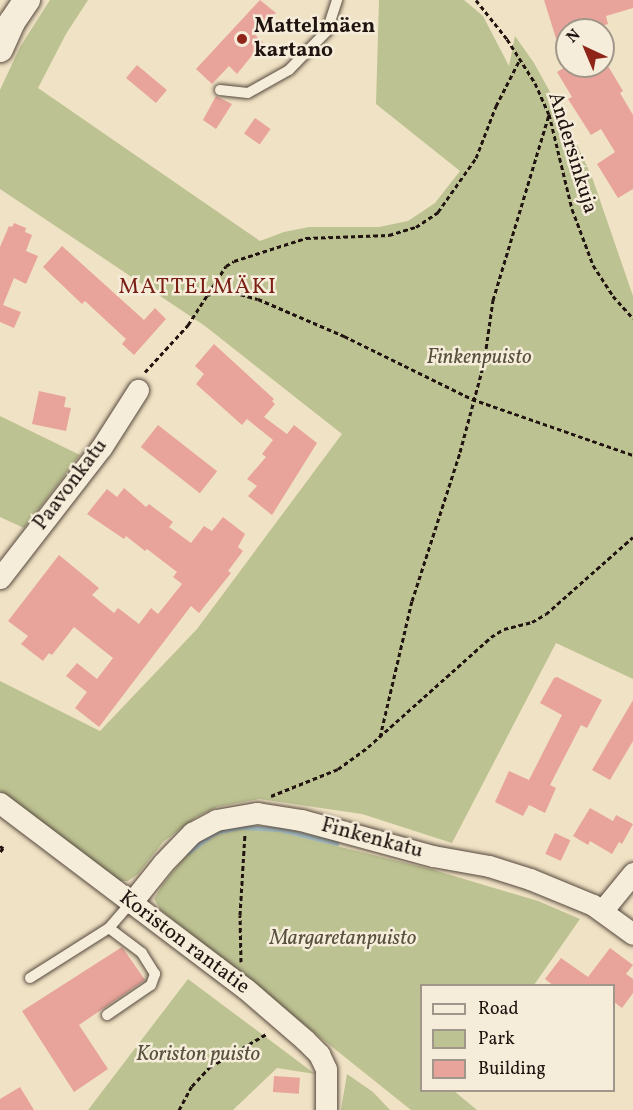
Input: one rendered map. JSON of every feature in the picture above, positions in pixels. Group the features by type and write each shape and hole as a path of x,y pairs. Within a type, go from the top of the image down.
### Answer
{"street":[{"path":"0,49 12,22 27,0"},
{"name":"Paavonkatu","path":"0,578 100,448 138,390"},
{"name":"Koriston rantatie","path":"0,803 237,983 319,1054 326,1069 326,1110"},
{"name":"Finkenkatu","path":"131,903 163,863 192,833 216,820 257,813 301,819 433,856 489,866 575,897 602,912 633,934"},
{"path":"602,912 633,873"}],"lane":[{"path":"220,90 248,93 289,70 327,31 338,0"},
{"path":"30,978 110,928 131,903"},
{"path":"107,1015 151,985 155,974 142,953 110,928"}],"path":[{"name":"Andersinkuja","path":"476,0 535,83 549,114 572,209 593,265 613,296 633,318"},
{"path":"138,390 141,378 149,366 188,325 226,266 234,261 290,241 389,235 428,220 438,212 476,158 496,106 520,59"},
{"path":"380,737 412,602 460,452 472,399 484,363 493,300 549,114"},
{"path":"207,295 226,290 258,299 345,336 472,399 633,455"},
{"path":"237,983 242,953 240,915 248,808 265,798 338,768 380,737 491,637 504,629 532,622 546,614 633,537"},
{"path":"0,846 3,848 0,852"},
{"path":"178,1110 192,1086 210,1067 269,1032"}],"green space":[{"name":"Finkenpuisto","path":"50,0 88,0 66,34 38,88 260,241 284,232 309,227 379,227 408,221 435,203 460,171 376,104 379,0 464,0 483,16 509,66 515,36 534,63 565,119 592,177 633,296 633,679 556,643 452,843 362,814 259,799 217,807 196,817 163,842 138,874 128,881 119,881 0,791 0,681 100,731 197,629 342,434 205,326 0,189 0,90 20,47"},
{"path":"0,416 80,455 24,528 0,517"},
{"name":"Margaretanpuisto","path":"240,828 272,830 434,870 538,901 580,919 535,984 420,984 420,1092 455,1092 477,1110 411,1110 161,910 154,899 163,884 187,855 207,836"},
{"name":"Koriston puisto","path":"188,979 315,1074 277,1068 233,1110 88,1110"},
{"path":"347,1074 373,1092 390,1110 341,1110"}],"building":[{"name":"Mattelmäen kartano","path":"260,0 276,13 255,35 263,42 237,74 229,66 212,84 196,69"},
{"path":"544,0 633,0 633,8 606,16 606,18 555,18 555,35"},
{"path":"137,65 167,90 156,103 126,78"},
{"path":"561,78 615,78 623,91 620,93 633,115 633,189 618,198 597,164 615,152 601,129 591,135 568,99 572,97"},
{"path":"216,96 232,104 216,129 203,120"},
{"path":"255,118 271,129 260,144 244,134"},
{"path":"14,223 26,228 25,232 32,235 26,251 38,256 26,284 14,278 3,305 21,312 14,328 0,322 0,247 9,226 12,227"},
{"path":"62,246 144,320 155,308 166,319 134,355 122,344 126,339 85,301 82,304 43,267"},
{"path":"214,344 274,399 272,401 275,404 264,417 287,434 294,425 317,443 272,515 248,496 257,486 247,479 266,457 262,454 273,440 247,419 242,425 196,384 204,374 195,366"},
{"path":"39,391 66,397 64,407 71,408 66,431 32,424"},
{"path":"158,425 217,471 200,493 141,447"},
{"path":"124,488 146,507 149,504 173,522 169,527 191,543 204,526 212,531 223,517 245,534 238,547 243,551 228,571 231,573 199,613 191,606 99,727 75,708 87,692 66,676 77,663 97,679 113,658 74,627 52,655 49,653 43,661 21,644 28,636 8,621 59,555 99,588 92,595 114,613 118,608 139,624 151,608 158,614 182,584 173,577 177,572 147,549 145,551 126,536 124,539 87,514 107,489 117,497"},
{"path":"557,677 602,700 587,728 581,725 550,785 556,788 545,813 529,805 523,816 495,802 509,771 529,780 562,715 540,703 554,678"},
{"path":"633,700 633,741 610,780 592,770"},
{"path":"590,808 613,821 616,815 633,824 622,844 619,842 612,854 590,841 588,845 573,836"},
{"path":"555,833 570,840 561,861 545,854"},
{"path":"122,947 145,980 79,1025 108,1069 74,1092 22,1011"},
{"path":"610,948 633,965 626,974 633,979 633,993 622,1008 615,1003 615,984 551,984 545,979 561,958 588,977"},
{"path":"274,1076 300,1078 299,1094 273,1092"},
{"path":"20,1087 34,1110 0,1110 0,1099"}],"waterway":[{"path":"188,852 216,832 240,827 279,829 336,843"}],"place":[{"name":"Mattelmäen kartano","path":"242,39"}],"district":[{"name":"MATTELMÄKI","path":"198,288"}]}
